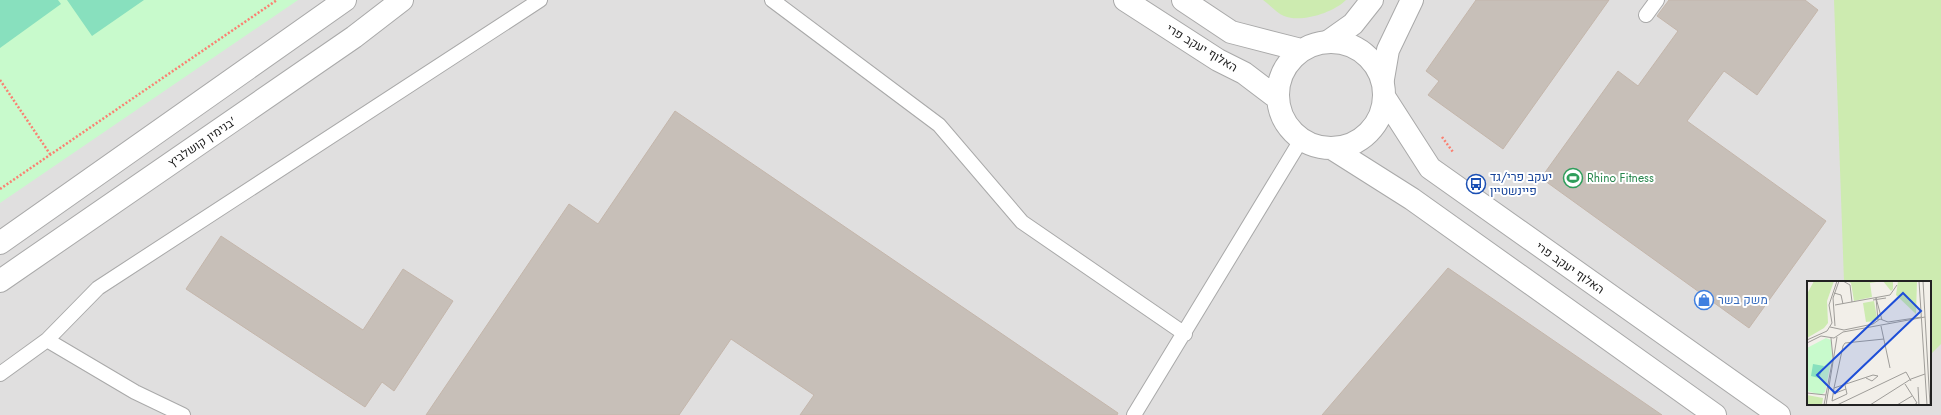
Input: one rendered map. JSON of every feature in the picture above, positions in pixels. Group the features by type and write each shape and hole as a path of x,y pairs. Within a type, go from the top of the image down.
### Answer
{"street":[{"path":"0,243 345,0"},
{"name":"בנימין קושלביץ'","path":"0,281 354,37 402,0"},
{"name":"האלוף יעקב פרי","path":"1125,0 1218,60 1244,73 1277,98"},
{"path":"1183,0 1232,32 1301,50"},
{"path":"1329,41 1352,24 1372,0"},
{"path":"1384,89 1374,63 1361,50 1344,43 1329,41 1315,44 1301,50 1291,58 1284,69 1279,82 1277,98 1281,114 1289,129 1301,140 1317,147 1333,149 1350,145 1362,139 1375,127 1382,113 1388,50 1412,0"},
{"name":"האלוף יעקב פרי","path":"1384,89 1430,168 1779,415"},
{"path":"1333,149 1412,199 1715,415"}],"lane":[{"path":"0,374 47,340 98,288 540,0"},
{"path":"772,0 939,125 1022,222 1185,334"},
{"path":"1646,15 1657,0"},
{"path":"1134,415 1185,334 1301,140"},
{"path":"47,340 135,392 183,415"}],"path":[{"path":"0,189 277,0"},
{"path":"0,80 50,154"}],"shaded area":[{"path":"0,0 1941,0 1941,415 0,415"}],"green space":[{"path":"0,0 298,0 0,203"},
{"path":"0,0 58,0 61,4 0,48"},
{"path":"67,0 144,0 92,36"},
{"path":"1263,0 1346,0 1333,9 1316,16 1291,18 1276,11"},
{"path":"1834,0 1941,0 1941,344 1931,354 1931,281 1844,281"}],"building":[{"path":"1476,0 1609,0 1503,149 1428,95 1439,81 1426,71"},
{"path":"1669,0 1805,0 1818,10 1757,95 1724,71 1687,121 1826,221 1749,328 1541,178 1618,71 1638,86 1678,31 1657,16"},
{"path":"675,111 1118,413 1117,415 800,415 814,395 731,339 679,415 426,415 569,204 598,224"},
{"path":"221,236 363,330 403,269 453,301 394,391 382,382 365,407 186,289"},
{"path":"1448,268 1662,415 1322,415"}],"place":[{"name":"Rhino Fitness","path":"1573,178"},
{"name":"יעקב פרי/גד פיינשטיין","path":"1476,184"},
{"name":"משק בשר","path":"1704,300"}]}
